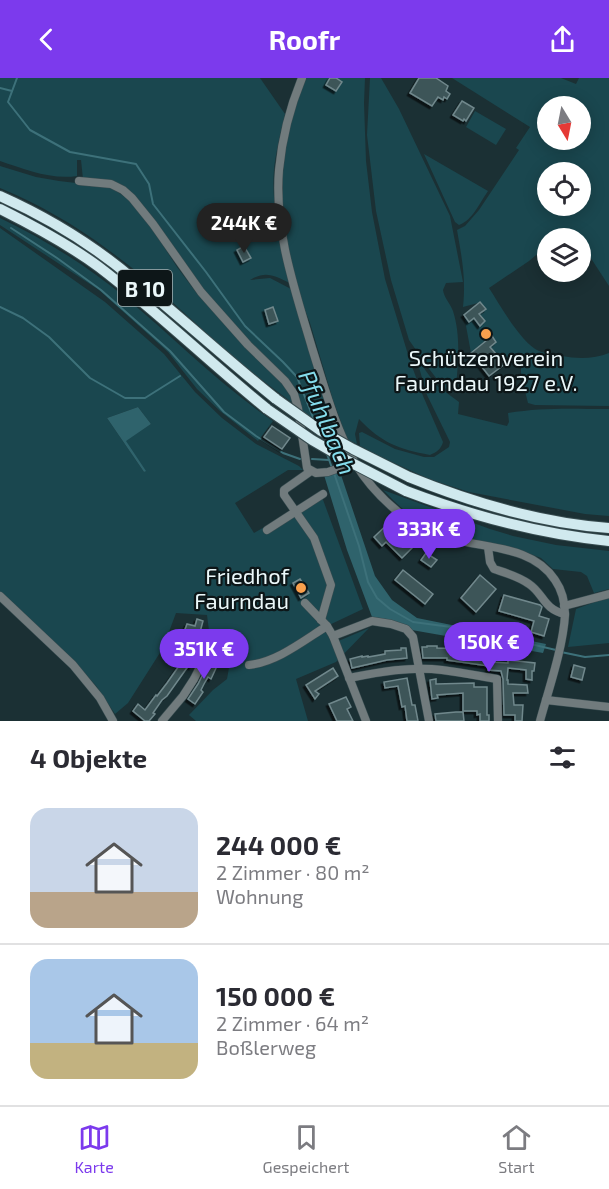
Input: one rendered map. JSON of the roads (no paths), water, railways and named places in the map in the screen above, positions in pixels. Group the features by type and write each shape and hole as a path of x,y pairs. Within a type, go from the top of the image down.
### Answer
{"highway":[{"name":"B 10","path":"0,196 33,212 112,263 276,399 321,431 353,449 443,491 495,507 565,523 609,528"},
{"name":"B 10","path":"0,209 65,244 97,266 151,309 267,409 312,440 350,462 406,491 468,513 516,526 609,541"}],"street":[{"path":"303,78 291,107 279,171 281,228 294,288 339,428 355,463 374,489 409,520 449,538 525,555 538,562 556,581 565,610 560,646 540,721"},
{"path":"79,181 111,184 132,198 201,292 248,345 285,381 294,394 298,408 307,468 316,473 328,472 355,463"},
{"path":"311,471 284,490 284,495 314,538 331,585 321,620"},
{"path":"267,530 323,494"},
{"path":"488,547 494,569 512,574 531,585 548,606 558,612 609,594"},
{"path":"0,596 73,665 100,698 113,721"},
{"path":"305,603 327,626 333,636 366,721"},
{"path":"333,636 372,621 406,629 413,637 429,721"},
{"path":"249,665 278,656 327,626"},
{"path":"162,721 183,696 208,651"},
{"path":"348,678 385,671 419,669 497,679 498,721"},
{"path":"546,700 609,707"}],"waterway":[{"name":"Pfuhlbach","path":"17,78 8,102 30,130 70,152 136,164 149,184 153,204 245,326 297,377 314,420"},
{"path":"0,88 12,91"},
{"path":"11,228 101,290 170,351 224,412 283,453 300,459"},
{"path":"0,307 23,318 49,337 90,378 125,398 145,398 180,376"},
{"name":"Pfuhlbach","path":"327,454 332,468"},
{"path":"312,459 329,460"},
{"name":"Pfuhlbach","path":"334,473 359,546 368,582 377,598 390,609 413,622 466,629 556,650"},
{"name":"Pfuhlbach","path":"561,652 585,657 609,655"}],"place":[{"name":"Schützenverein Faurndau 1927 e.V.","path":"486,334"},
{"name":"Friedhof Faurndau","path":"301,588"}]}
